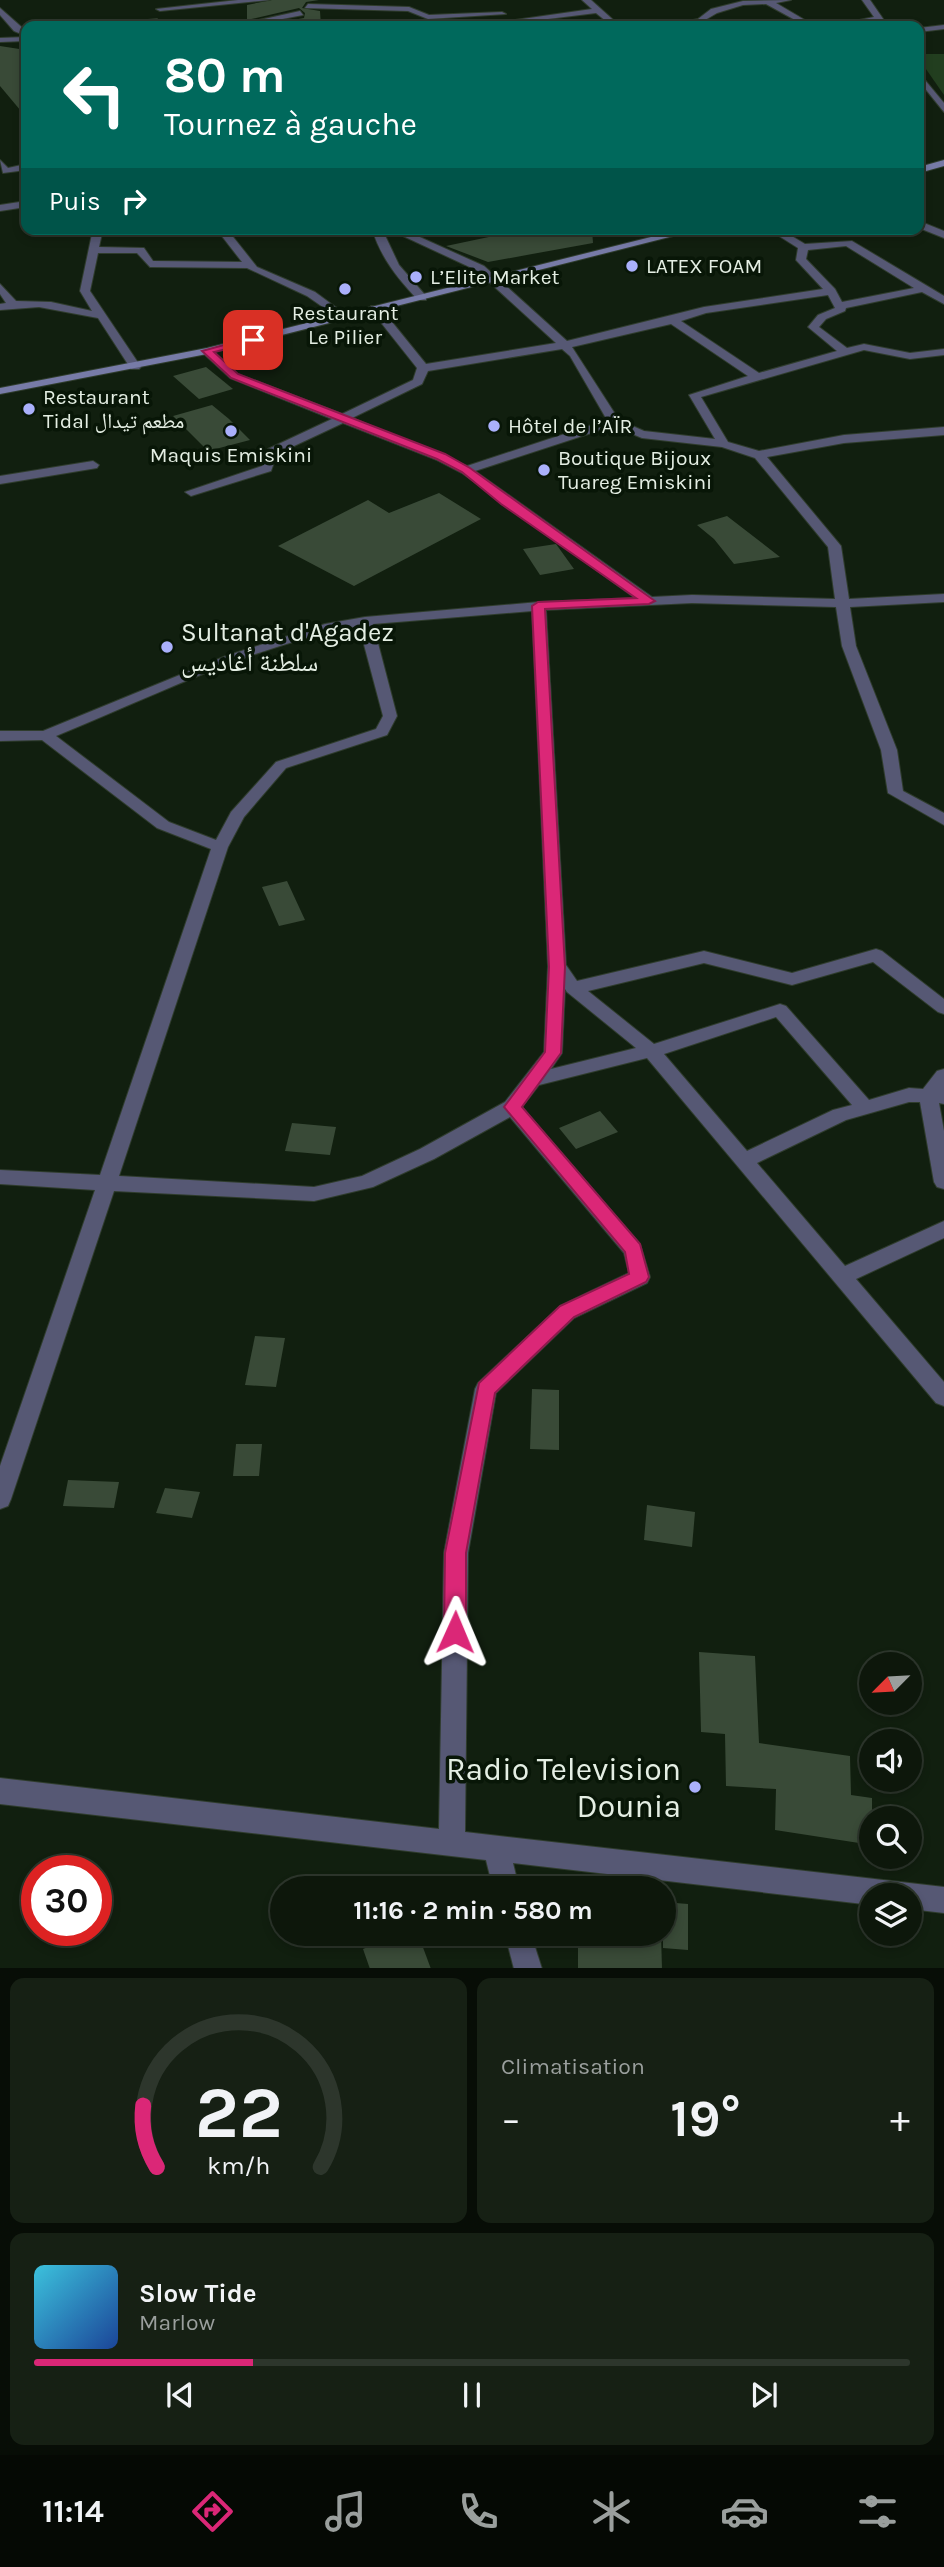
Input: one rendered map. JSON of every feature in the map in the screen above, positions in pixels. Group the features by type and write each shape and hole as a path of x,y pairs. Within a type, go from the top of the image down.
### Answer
{"main road":[{"path":"924,169 944,163"},
{"path":"0,391 207,351 670,235"}],"street":[{"path":"155,21 165,0"},
{"path":"160,9 265,0"},
{"path":"293,21 318,0"},
{"path":"586,0 610,21"},
{"path":"701,21 713,11 733,6 788,0"},
{"path":"866,0 881,21"},
{"path":"767,1 802,21"},
{"path":"503,2 505,21"},
{"path":"308,6 409,9 428,17 505,21 598,10"},
{"path":"0,10 21,32"},
{"path":"261,21 300,13"},
{"path":"862,21 879,18"},
{"path":"924,29 944,27"},
{"path":"0,30 17,29"},
{"path":"0,40 21,37"},
{"path":"924,83 938,104"},
{"path":"0,163 6,171 21,168"},
{"path":"0,208 21,205"},
{"path":"924,226 944,235"},
{"path":"96,235 85,291 135,367"},
{"path":"226,235 250,265 270,278 312,294 344,317"},
{"path":"378,235 381,245 401,277 422,298"},
{"path":"412,235 480,268 574,354 614,422 642,435 676,441 723,444 759,455 845,439 944,431"},
{"path":"784,235 803,247 848,243 923,289 941,297"},
{"path":"803,247 801,260 831,291 841,309 822,317 813,327 845,352"},
{"path":"93,250 140,250 150,264 250,265"},
{"path":"0,287 13,304"},
{"path":"839,306 923,289"},
{"path":"423,368 565,345 673,320 704,310 831,291"},
{"path":"0,307 49,302 101,316"},
{"path":"375,308 423,368"},
{"path":"673,320 757,377"},
{"path":"723,444 719,431 696,402 695,395 864,346 910,356 944,352"},
{"path":"207,351 234,376 345,418 466,470 505,501 649,601"},
{"path":"191,492 267,468 272,452 418,383 423,368"},
{"path":"466,470 614,422"},
{"path":"759,455 834,546 849,646 890,750 896,793 944,820"},
{"path":"0,480 93,465"},
{"path":"927,598 944,592"},
{"path":"0,736 44,735 231,659 325,628 365,621 538,606 649,601 844,603 944,598"},
{"path":"0,1177 106,1185 314,1194 366,1182 427,1154 512,1107 553,1053 557,967 538,606"},
{"path":"0,1499 220,847 237,815 281,765 382,732 390,716 365,621"},
{"path":"44,735 163,825 220,847"},
{"path":"573,988 704,957 792,979 876,955 944,1008"},
{"path":"557,967 573,988 651,1051 944,1397"},
{"path":"780,1010 792,979"},
{"path":"532,1080 651,1051 780,1010"},
{"path":"780,1010 866,1108"},
{"path":"944,1076 936,1097 944,1182"},
{"path":"745,1160 841,1115 909,1095 936,1097"},
{"path":"453,1843 456,1553 486,1389 567,1312 640,1277 633,1250 512,1107"},
{"path":"843,1276 944,1229"},
{"path":"0,1791 859,1890"},
{"path":"496,1849 503,1876"},
{"path":"922,1897 944,1900"},
{"path":"522,1946 528,1968"}],"green space":[{"path":"924,54 944,54 944,95 924,66"}],"building":[{"path":"272,0 319,0 306,2 302,8 320,11 321,21 287,21 304,18 305,13 299,8 247,20 247,5"},
{"path":"0,46 21,49 21,111 0,86"},
{"path":"498,235 592,235 593,243 488,262 446,246"},
{"path":"206,367 233,389 199,399 173,376"},
{"path":"212,405 250,440 208,451 173,416"},
{"path":"439,493 481,519 354,586 278,546 368,500 389,513"},
{"path":"727,516 780,557 734,564 714,539 697,525"},
{"path":"556,544 574,569 540,575 523,549"},
{"path":"287,881 305,920 279,926 262,887"},
{"path":"600,1111 618,1132 576,1149 559,1128"},
{"path":"292,1123 336,1127 330,1155 285,1151"},
{"path":"255,1336 285,1338 276,1387 245,1385"},
{"path":"532,1389 559,1390 559,1450 530,1449"},
{"path":"236,1444 262,1444 259,1476 233,1476"},
{"path":"68,1480 119,1482 114,1508 63,1506"},
{"path":"165,1488 200,1492 192,1518 156,1513"},
{"path":"647,1505 695,1512 692,1547 644,1540"},
{"path":"699,1652 755,1656 759,1743 850,1756 851,1795 872,1798 872,1806 859,1806 859,1843 775,1830 776,1789 726,1786 725,1734 701,1732"},
{"path":"676,1903 688,1904 688,1950 663,1948 676,1946"},
{"path":"370,1946 422,1946 431,1968 370,1968 363,1949"},
{"path":"578,1946 661,1946 662,1968 578,1968"}],"place":[{"name":"LATEX FOAM","path":"632,266"},
{"name":"L’Elite Market","path":"416,277"},
{"name":"Restaurant Le Pilier","path":"345,289"},
{"name":"Restaurant Tidal مطعم تيدال","path":"29,409"},
{"name":"Hôtel de l’AÏR","path":"494,426"},
{"name":"Maquis Emiskini","path":"231,431"},
{"name":"Boutique Bijoux Tuareg Emiskini","path":"544,470"},
{"name":"Sultanat d'Agadez سلطنة أغاديس","path":"167,647"},
{"name":"Radio Television Dounia","path":"695,1787"}],"route":[{"path":"253,340 207,351 234,376 345,418 466,470 505,501 649,601 538,606 557,967 553,1053 512,1107 633,1250 640,1277 567,1312 486,1389 456,1553 455,1632"}]}
